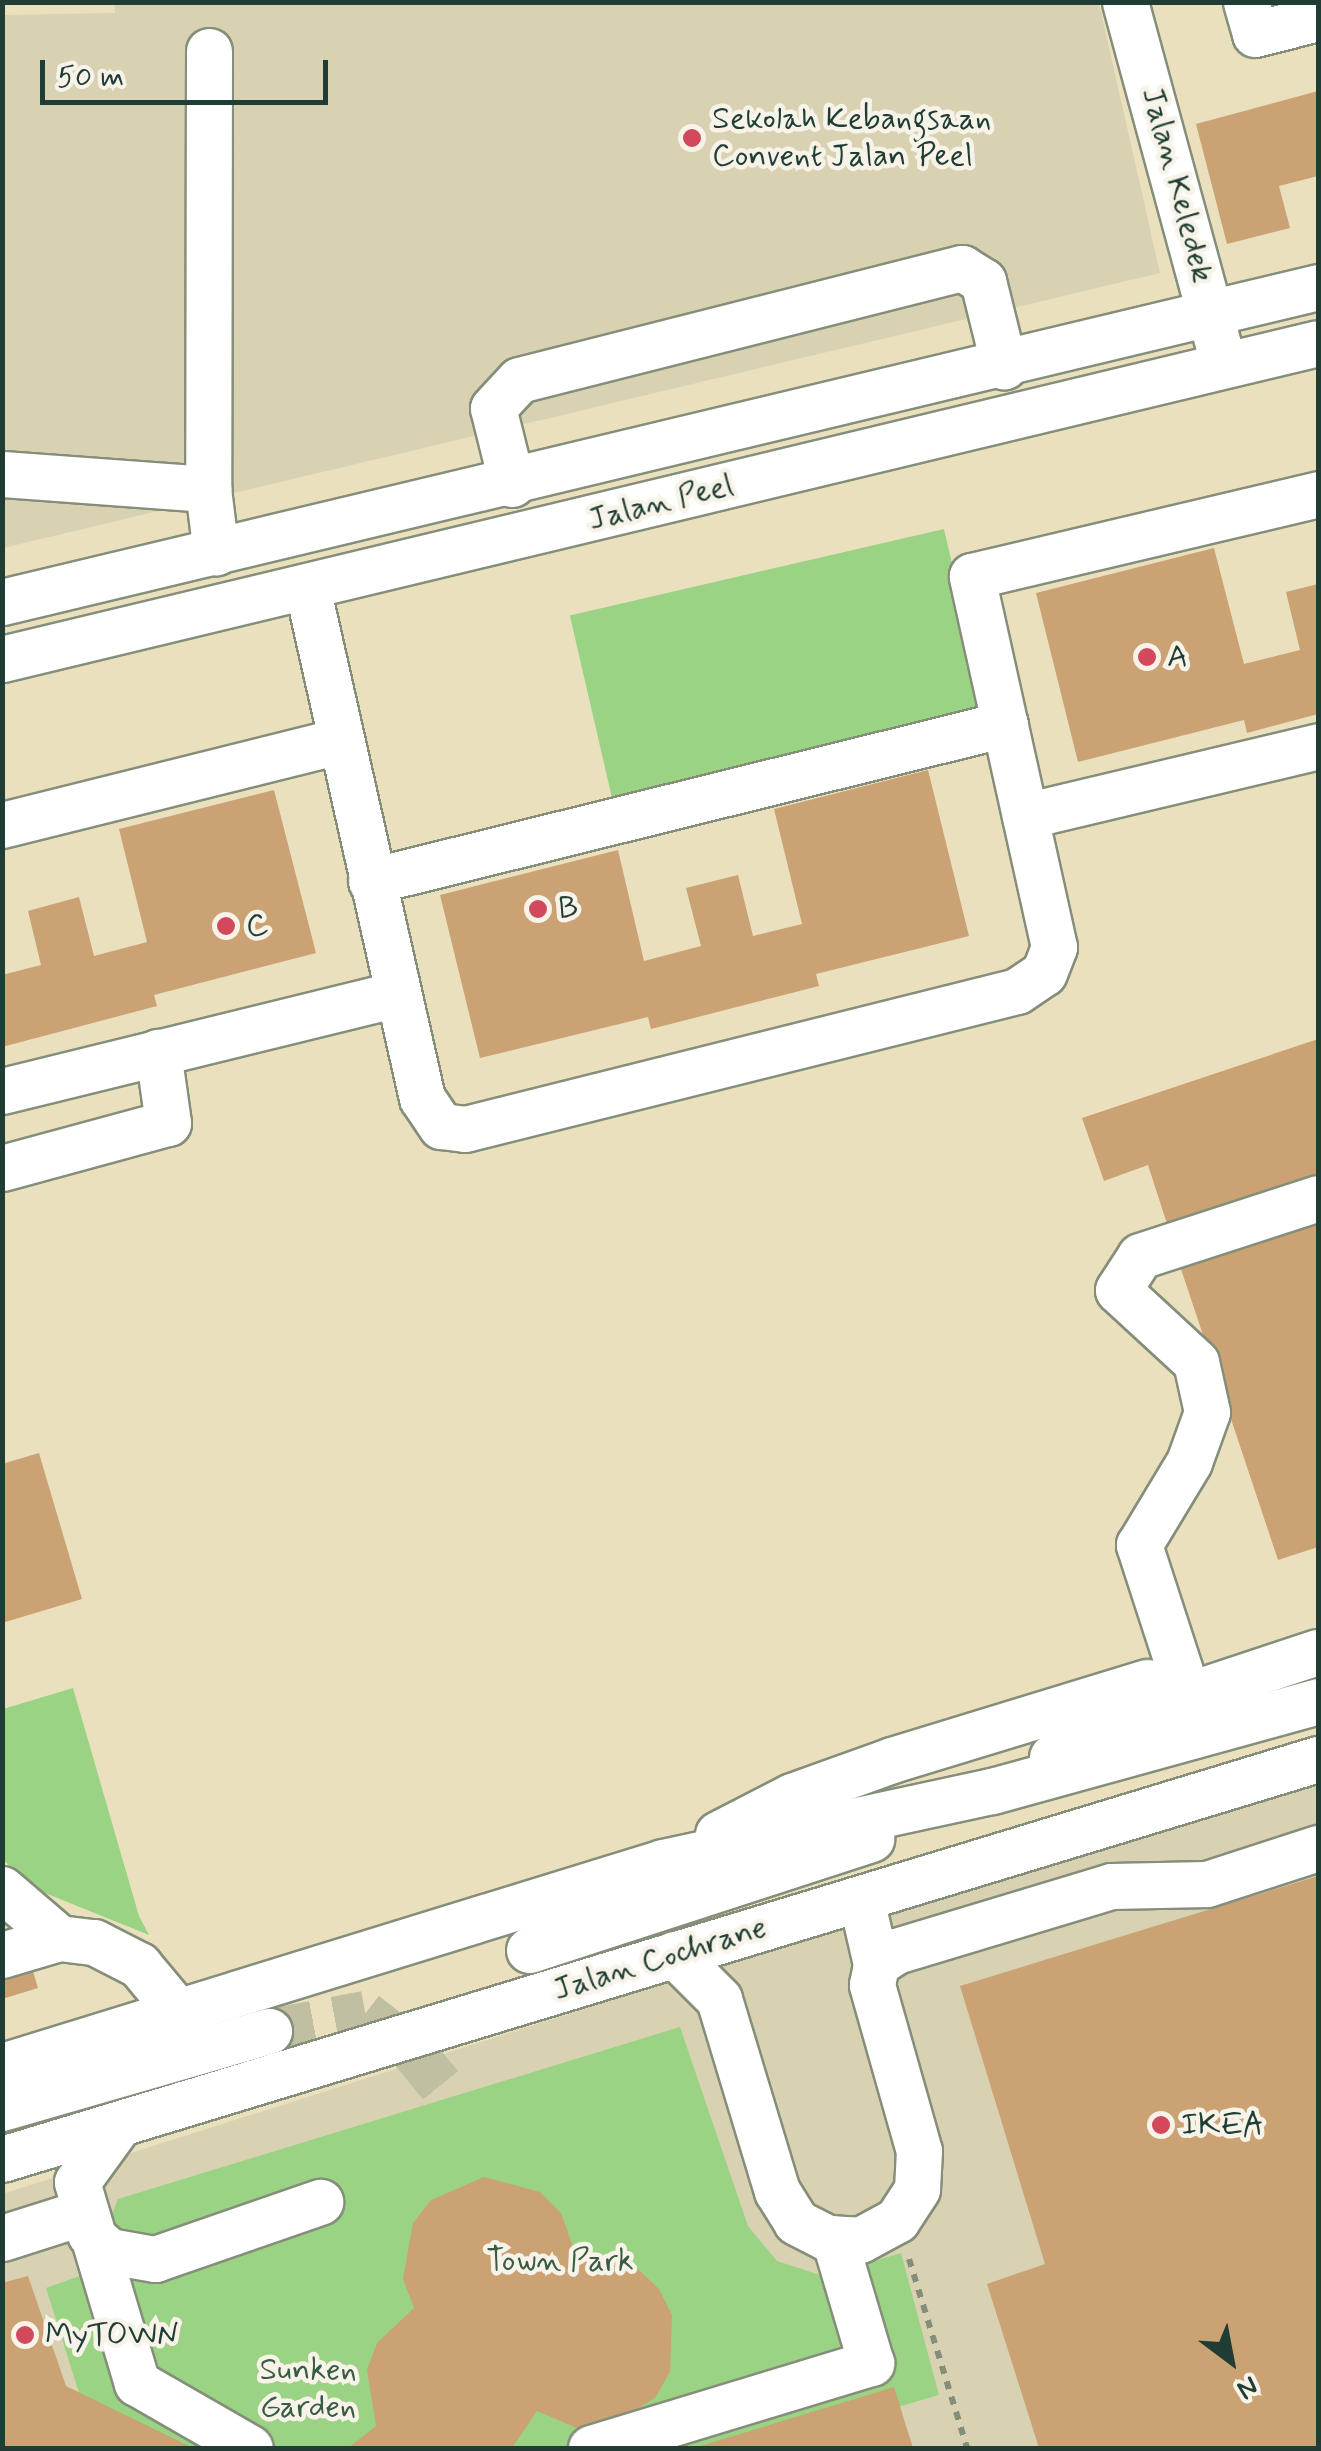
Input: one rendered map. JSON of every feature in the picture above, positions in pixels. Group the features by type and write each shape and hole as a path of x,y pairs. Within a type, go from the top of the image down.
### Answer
{"street":[{"name":"Jalan Keledek","path":"1125,2 1224,369"},
{"path":"1246,2 1255,34 1318,18"},
{"path":"209,51 208,489 216,553"},
{"path":"512,484 493,408 519,380 962,268 983,281 1004,366"},
{"name":"Jalan Peel","path":"2,602 1212,318 1318,288"},
{"name":"Jalan Peel","path":"2,659 1224,369 1318,342"},
{"path":"2,474 208,489"},
{"path":"307,587 338,741 422,1098 441,1126 465,1129 1016,991 1044,974 1054,947 972,576 1318,494"},
{"path":"372,881 1005,724"},
{"path":"2,826 338,741"},
{"path":"1025,816 1318,746"},
{"path":"2,1091 398,994"},
{"path":"2,1168 168,1123 158,1052"},
{"path":"1180,1672 1139,1545 1189,1462 1208,1412 1196,1362 1118,1290 1140,1256 1318,1198"},
{"path":"663,1862 792,1796 1318,1629"},
{"path":"530,1950 798,1868 992,1791 1124,1716 1318,1652"},
{"path":"2,2066 663,1862 992,1791 1318,1701"},
{"name":"Jalan Cochrane","path":"2,2160 1318,1759"},
{"path":"876,1964 896,1951 1111,1886 1207,1884 1318,1848"},
{"path":"2,1888 59,1938"},
{"path":"674,1954 718,1998 777,2191 796,2222 834,2238 860,2240 897,2220 917,2190 920,2151 872,1985 876,1964 861,1899"},
{"path":"2,1956 59,1938 94,1942 139,1965 178,2012"},
{"path":"2,2108 269,2030"},
{"path":"118,2127 77,2182 86,2224 137,2383 250,2448"},
{"path":"86,2224 109,2251 155,2259 320,2202"},
{"path":"2,2238 86,2224"},
{"path":"591,2448 872,2362 834,2238"}],"path":[{"path":"897,2220 967,2448"}],"shaded area":[{"name":"Sekolah Kebangsaan Convent Jalan Peel","path":"114,2 1099,3 1160,273 3,548 2,15 115,13"},
{"path":"1318,1776 1318,2448 3,2448 2,2194"}],"green space":[{"path":"944,529 986,712 612,799 570,615"},
{"path":"73,1688 139,1916 149,1935 35,1889 3,1860 3,1709"},
{"name":"Town Park","path":"680,2027 748,2226 777,2261 823,2276 901,2253 939,2395 757,2448 135,2448 89,2425 46,2288 88,2273 118,2199"}],"building":[{"path":"1318,91 1318,176 1279,186 1290,228 1227,244 1196,124"},
{"name":"A","path":"1214,548 1244,664 1300,650 1286,592 1318,584 1318,714 1247,733 1244,720 1078,762 1036,593"},
{"name":"B","path":"928,770 969,936 816,974 819,986 651,1029 648,1017 480,1058 440,895 618,850 644,961 701,946 686,888 738,875 753,936 802,924 774,809"},
{"name":"C","path":"274,790 316,953 154,995 157,1006 2,1047 2,975 41,965 28,911 79,897 94,956 147,942 119,829"},
{"path":"1318,1039 1318,1183 1170,1233 1148,1165 1104,1181 1082,1118"},
{"path":"1318,1220 1318,1547 1278,1560 1180,1266"},
{"path":"39,1453 82,1599 2,1623 2,1464"},
{"name":"IKEA","path":"1318,1876 1318,2448 1039,2448 987,2284 1045,2264 960,1986"},
{"path":"32,1968 38,1988 2,1999 2,1977"},
{"path":"484,2177 540,2192 561,2213 576,2255 611,2258 638,2269 659,2289 672,2315 670,2372 655,2398 607,2427 579,2429 537,2411 512,2448 348,2448 376,2426 367,2370 377,2343 414,2308 403,2279 413,2223 431,2200"},
{"name":"MyTOWN","path":"28,2276 66,2386 193,2448 2,2448 2,2283"},
{"path":"894,2387 913,2448 694,2448"}],"tunnel":[{"path":"269,2031 365,2013 412,2050 448,2094"}],"place":[{"name":"Sekolah Kebangsaan Convent Jalan Peel","path":"692,138"},
{"name":"A","path":"1147,657"},
{"name":"B","path":"538,909"},
{"name":"C","path":"226,926"},
{"name":"IKEA","path":"1161,2125"},
{"name":"MyTOWN","path":"25,2335"}],"park label":[{"name":"Sunken Garden","path":"308,2390"}]}
